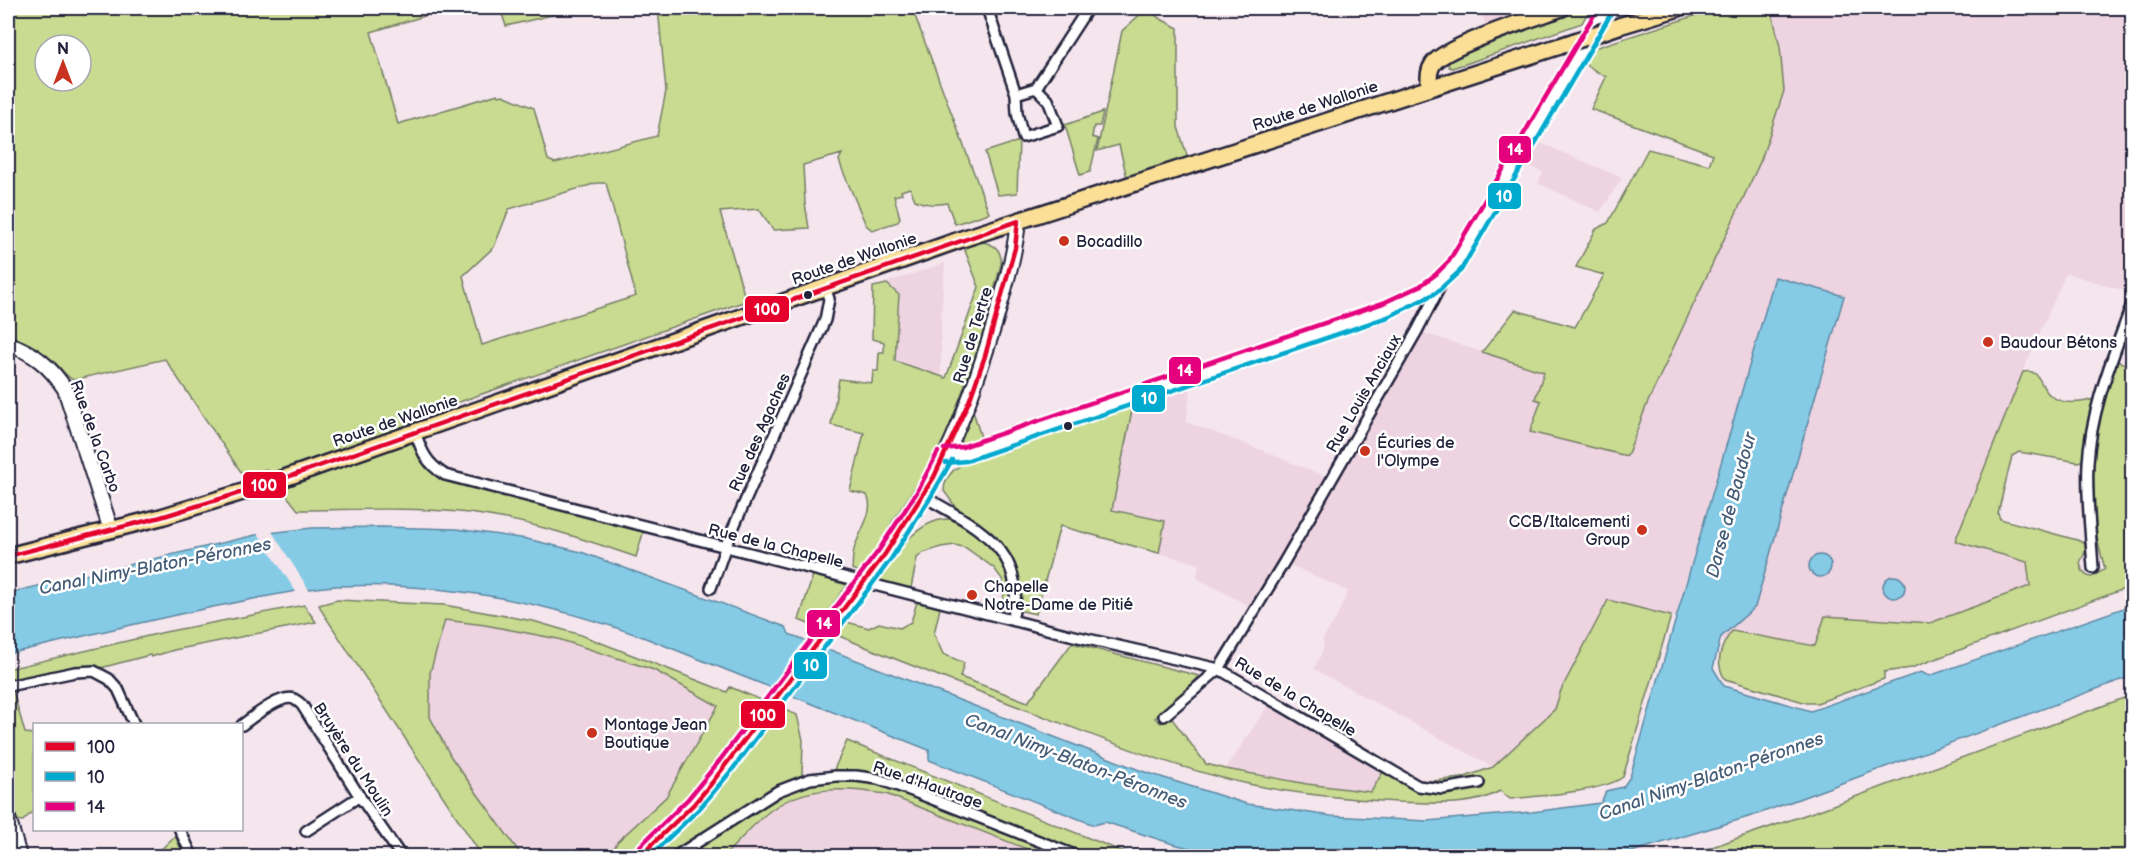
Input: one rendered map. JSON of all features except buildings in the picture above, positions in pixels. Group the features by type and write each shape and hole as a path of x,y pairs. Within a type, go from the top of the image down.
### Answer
{"main road":[{"path":"1429,87 1429,73 1433,63 1441,57 1460,46 1562,8"},
{"name":"Route de Wallonie","path":"8,556 213,502 1018,221 1679,8"}],"street":[{"path":"987,8 1016,94 1017,113 1023,137 1058,126 1048,100 1036,88"},
{"path":"1016,94 1036,88 1088,8"},
{"name":"Rue Louis Anciaux","path":"1164,716 1219,669 1284,562 1417,331 1444,279 1455,266 1606,8"},
{"name":"Rue de Tertre","path":"640,856 694,804 885,554 923,496 945,456 973,391 1015,248 1018,221"},
{"path":"945,456 964,454 1386,310 1417,296 1444,279"},
{"name":"Rue des Agaches","path":"711,588 773,435 825,320 829,299 825,287"},
{"path":"2093,568 2087,479 2089,447 2101,392 2133,304"},
{"name":"Rue de la Carbo","path":"8,344 42,361 54,373 64,389 111,530"},
{"name":"Rue de la Chapelle","path":"416,432 425,457 431,466 445,475 1012,620 1219,669 1418,786 1436,789 1479,783"},
{"path":"923,496 972,524 1002,553 1012,568 1016,582 1012,620"},
{"path":"8,686 75,672 94,671 109,679 118,689 134,723"},
{"name":"Bruyère du Moulin","path":"243,724 279,700 295,699 302,705 401,856"},
{"name":"Rue d'Hautrage","path":"676,856 778,791 810,779 846,776 878,779 912,790 1077,856"},
{"path":"306,831 360,796"},
{"path":"8,818 19,856"},
{"path":"180,831 192,856"}],"shaded area":[{"path":"1479,8 1554,8 1489,33"},
{"path":"1719,8 2132,8 2132,293 2066,273 2023,371 2037,374 2049,395 2066,402 2083,403 2097,398 2078,462 2018,452 2012,456 1998,513 2000,519 2084,542 2074,573 2030,586 1930,623 1825,616 1816,646 1733,631 1724,641 1721,637 1728,630 1775,277 1675,617 1608,601 1561,690 1555,709 1493,767 1314,669 1324,648 1323,639 1336,619 1348,591 1284,562 1417,331 1482,352 1515,310 1575,327 1604,275 1576,267 1596,229 1608,223 1648,149 1710,164 1712,154 1591,109 1606,77 1584,64 1591,49"},
{"path":"1536,141 1622,178 1600,212 1538,183 1543,172 1518,161"},
{"path":"945,263 941,317 941,377 895,361 900,299 887,284 883,284"},
{"path":"1192,380 1186,422 1328,478 1253,608 1197,578 1199,564 1159,553 1165,521 1112,511 1134,400"},
{"path":"445,620 558,639 654,670 719,706 666,797 618,842 616,856 522,856 474,791 451,757 430,717 430,673"},
{"path":"1270,703 1384,770 1372,792 1307,784 1226,769"},
{"path":"822,790 859,790 886,794 1045,856 723,856 772,809 797,795"}],"green space":[{"path":"8,8 451,8 371,32 398,124 498,94 503,95 534,108 548,160 555,163 657,136 666,91 658,8 912,8 989,213 955,224 947,203 919,202 915,200 910,188 894,196 900,218 898,222 872,230 866,225 842,169 839,160 842,154 803,165 809,228 773,230 759,209 720,212 746,301 408,420 411,439 426,468 442,479 644,530 636,557 549,529 482,515 419,510 298,510 266,469 243,475 165,359 73,380 55,362 25,344 8,338","holes":["597,183 606,183 636,296 482,345 463,276 494,247 509,209"]},
{"path":"500,8 581,8 506,26"},
{"path":"1147,8 1159,18 1178,28 1178,127 1188,159 1127,178 1119,145 1097,151 1122,31"},
{"path":"1572,8 1587,8 1588,12 1582,23 1468,63 1449,67 1448,61 1466,48"},
{"path":"1719,8 1770,8 1772,12 1780,47 1784,91 1761,160 1647,404 1627,456 1530,432 1541,401 1535,399 1544,372 1482,352 1515,310 1575,327 1604,275 1576,267 1596,229 1608,223 1648,149 1709,165 1713,154 1591,109 1606,77 1584,64 1591,49"},
{"path":"1103,112 1100,126 1094,126 1092,137 1098,139 1090,172 1080,175 1065,125"},
{"path":"1019,141 1017,193 998,195 985,152"},
{"path":"978,242 996,247 1000,254 1001,264 980,344 942,447 892,522 879,549 861,572 852,569 854,550 869,508 867,495 850,491 864,433 831,425 839,379 872,383 873,371 878,371 879,352 884,352 884,342 872,339 873,287 887,284 899,295 895,361 946,378 979,287 964,248"},
{"path":"2116,361 2132,366 2132,586 1911,668 1884,672 1884,679 1817,703 1807,703 1725,679 1719,660 1725,642 1732,631 1815,646 1825,616 1930,623 2030,586 2027,562 1955,541 2023,372 2029,371 2037,375 2046,391 2061,401 2079,402 2097,398 2084,460 2078,462 2019,452 2012,456 1998,513 2000,519 2084,542 2088,546 2080,563 2083,572 2092,577 2105,569 2094,521 2090,473 2096,431"},
{"path":"1134,400 1112,510 1165,521 1159,553 1060,526 1036,614 1008,608 1002,603 1005,589 1002,579 994,568 966,548 955,545 923,553 917,558 910,593 875,585 896,553 924,526 948,519 967,524 970,518 957,509 944,491 947,479 958,467 974,457"},
{"path":"972,407 982,441 962,448 956,446"},
{"path":"813,575 847,585 816,627 799,620"},
{"path":"337,600 444,605 533,621 581,635 727,692 730,687 797,715 803,740 802,775 775,786 666,856 658,856 643,843 628,856 616,856 614,849 617,842 666,797 718,706 654,670 558,639 445,620 430,673 430,717 451,757 522,856 482,856 319,605"},
{"path":"1608,600 1671,616 1623,777 1585,790 1510,799 1500,791 1476,800 1450,803 1398,802 1325,796 1222,778 1161,760 1100,738 837,635 847,622 869,628 879,623 900,628 911,622 917,602 940,608 934,634 943,654 964,663 960,677 1028,702 1072,643 1199,676 1155,718 1161,723 1170,716 1206,764 1307,784 1371,792 1384,770 1417,788 1422,782 1462,778 1493,767 1555,709 1561,690"},
{"path":"304,605 316,622 174,650 151,657 150,655 13,691 25,733 33,734 33,811 23,821 17,820 8,790 8,669 165,632"},
{"path":"2132,695 2132,856 1686,856 1822,809"},
{"path":"847,741 1121,851 1140,856 1045,856 886,794 857,790 828,790 800,795 774,808 724,856 683,856 785,792 802,787 801,782 831,776"},
{"path":"175,836 184,856 154,856"}],"water":[{"path":"1775,277 1844,296 1755,607 1721,637 1713,668 1724,686 1811,711 1921,672 1929,676 2132,605 2132,676 1755,815 1618,856 1223,856 1173,844 1105,822 1094,825 929,760 929,750 643,637 568,613 492,596 414,587 324,587 180,614 8,654 8,593 260,534 312,528 456,529 527,539 581,552 786,627 789,634 1142,771 1247,804 1331,816 1427,821 1532,812 1601,803 1606,791 1623,787 1630,777"},
{"path":"1820,555 1830,562 1831,566 1824,576 1820,577 1810,570 1809,566 1816,556"},
{"path":"1894,576 1904,583 1905,587 1898,597 1894,598 1884,591 1883,587 1890,577"}],"pier":[{"path":"271,530 311,593 298,595 257,532"}],"transit line":[{"name":"14","path":"944,449 962,447 1383,303 1420,286 1449,261 1598,8"},
{"name":"10","path":"946,463 966,461 1388,317 1436,293 1461,270 1612,12"},
{"name":"100","path":"8,556 161,517 259,487 1018,221"},
{"name":"100","path":"640,856 694,804 711,784 885,554 934,477 970,399 985,356 1015,248 1018,221"},
{"name":"14","path":"635,851 688,799 720,760 879,550 917,492 938,452"},
{"name":"10","path":"650,856 699,809 732,770 891,559 952,460"}],"place":[{"name":"Bocadillo","path":"1064,241"},
{"name":"Baudour Bétons","path":"1988,342"},
{"name":"Écuries de l'Olympe","path":"1365,451"},
{"name":"CCB/Italcementi Group","path":"1642,530"},
{"name":"Chapelle Notre-Dame de Pitié","path":"972,595"},
{"name":"Montage Jean Boutique","path":"592,733"}],"water label":[{"name":"Darse de Baudour","path":"1731,505"},
{"name":"Canal Nimy-Blaton-Péronnes","path":"155,566"},
{"name":"Canal Nimy-Blaton-Péronnes","path":"1076,761"},
{"name":"Canal Nimy-Blaton-Péronnes","path":"1711,776"}]}
